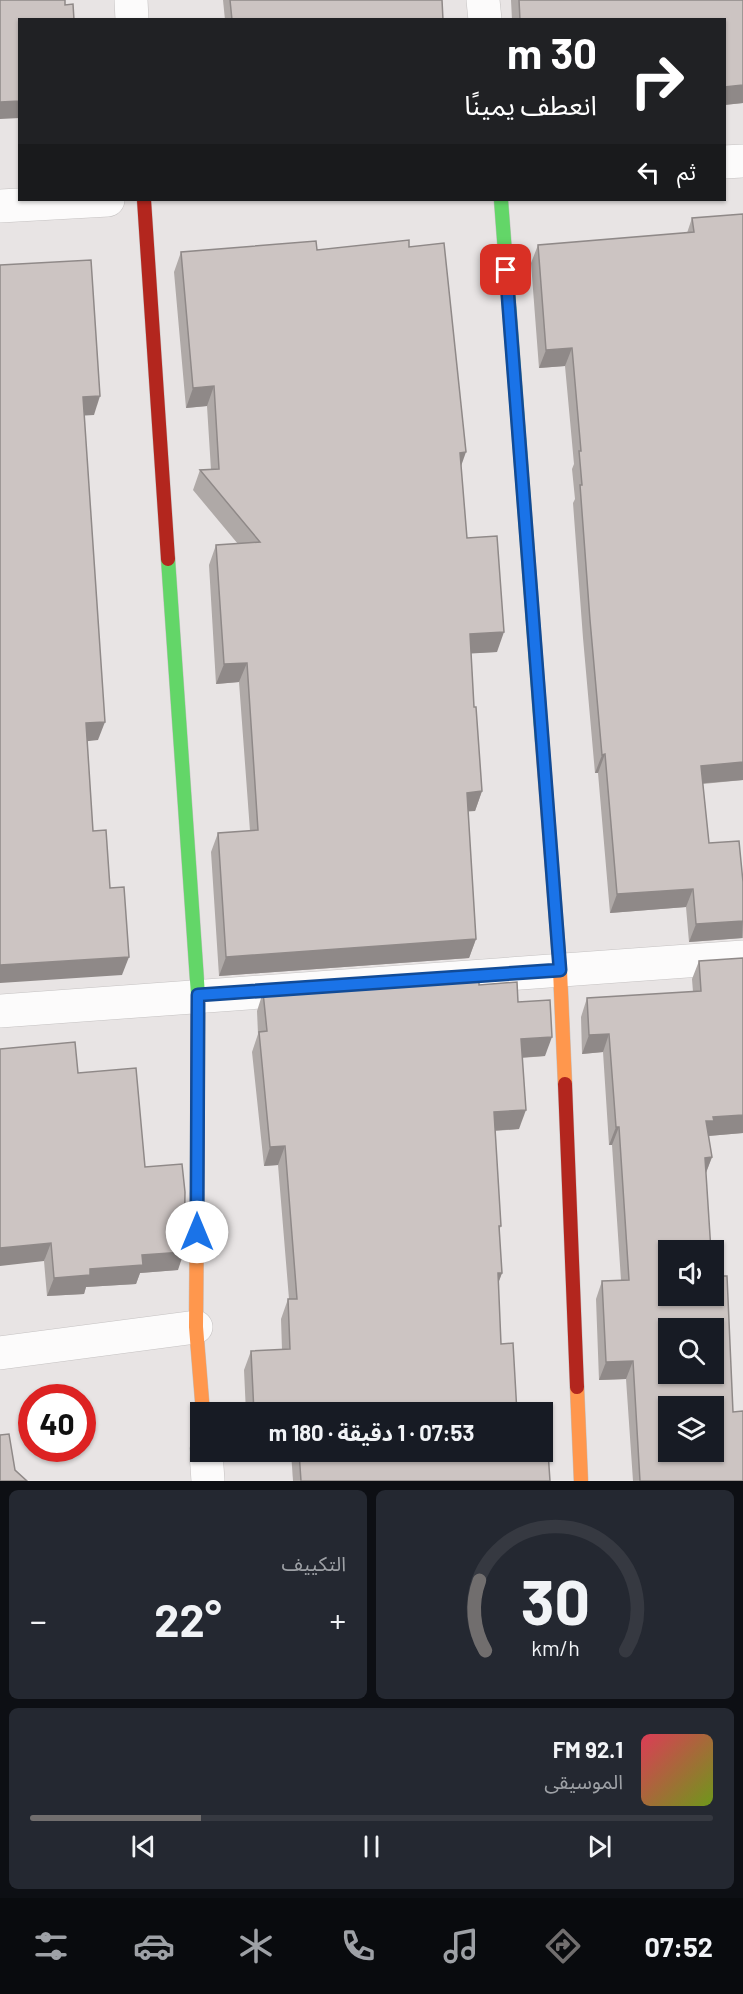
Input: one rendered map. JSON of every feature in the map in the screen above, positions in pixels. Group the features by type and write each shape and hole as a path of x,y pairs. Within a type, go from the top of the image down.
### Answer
{"street":[{"path":"131,0 132,18"},
{"path":"483,0 485,18"},
{"path":"726,162 743,161"},
{"path":"0,206 90,201"},
{"path":"144,201 198,995 196,1327 202,1402"},
{"path":"501,201 560,970 580,1481"},
{"path":"0,1011 743,957"},
{"path":"0,1353 196,1327"},
{"path":"207,1462 208,1481"}],"building":[{"path":"0,0 65,0 65,5 73,4 74,18 18,18 18,101 0,102"},
{"path":"230,0 442,0 443,18 232,18"},
{"path":"519,0 743,0 743,85 726,87 726,18 520,18"},
{"path":"743,214 743,762 701,766 709,843 739,841 743,882 743,921 696,924 693,889 617,894 590,620 580,485 582,485 579,451 581,451 572,348 546,350 538,245 694,232 692,218"},
{"path":"409,240 409,247 444,243 466,452 460,453 467,538 497,536 504,632 470,634 482,791 467,793 476,939 226,957 218,833 258,830 247,663 224,664 216,545 260,542 200,470 219,469 214,386 193,388 181,252 316,241 317,250"},
{"path":"91,260 100,396 83,397 105,722 86,723 93,831 106,830 110,888 124,887 129,957 0,965 0,265"},
{"path":"743,958 743,1115 713,1117 714,1121 706,1121 712,1157 705,1158 710,1240 658,1240 658,1306 724,1306 724,1276 727,1276 733,1412 743,1411 743,1481 640,1481 633,1361 606,1362 602,1281 629,1280 619,1127 616,1127 609,1034 589,1035 587,998 701,991 699,961"},
{"path":"479,976 479,985 517,982 518,1002 550,1000 552,1037 521,1039 526,1110 494,1112 501,1226 499,1226 502,1273 498,1273 501,1344 513,1343 516,1402 253,1402 251,1351 290,1349 288,1299 297,1299 285,1146 270,1147 259,1032 267,1031 263,992"},
{"path":"75,1042 78,1073 136,1068 145,1167 182,1164 185,1192 184,1252 142,1255 143,1265 90,1269 90,1275 54,1278 51,1243 0,1248 0,1049"},
{"path":"9,1434 15,1470 27,1481 0,1481 0,1435"},
{"path":"300,1462 549,1462 550,1481 301,1481"}],"traffic: fast":[{"path":"501,201 542,740"},
{"path":"168,559 198,995"}],"traffic: slow":[{"path":"542,740 560,970 565,1084"},
{"path":"197,1194 196,1327 202,1402"},
{"path":"577,1387 581,1481"}],"traffic: jam":[{"path":"144,201 168,559"},
{"path":"197,1194 198,995"},
{"path":"565,1084 577,1387"}],"route":[{"path":"197,1232 198,995 560,970 506,270"}]}
